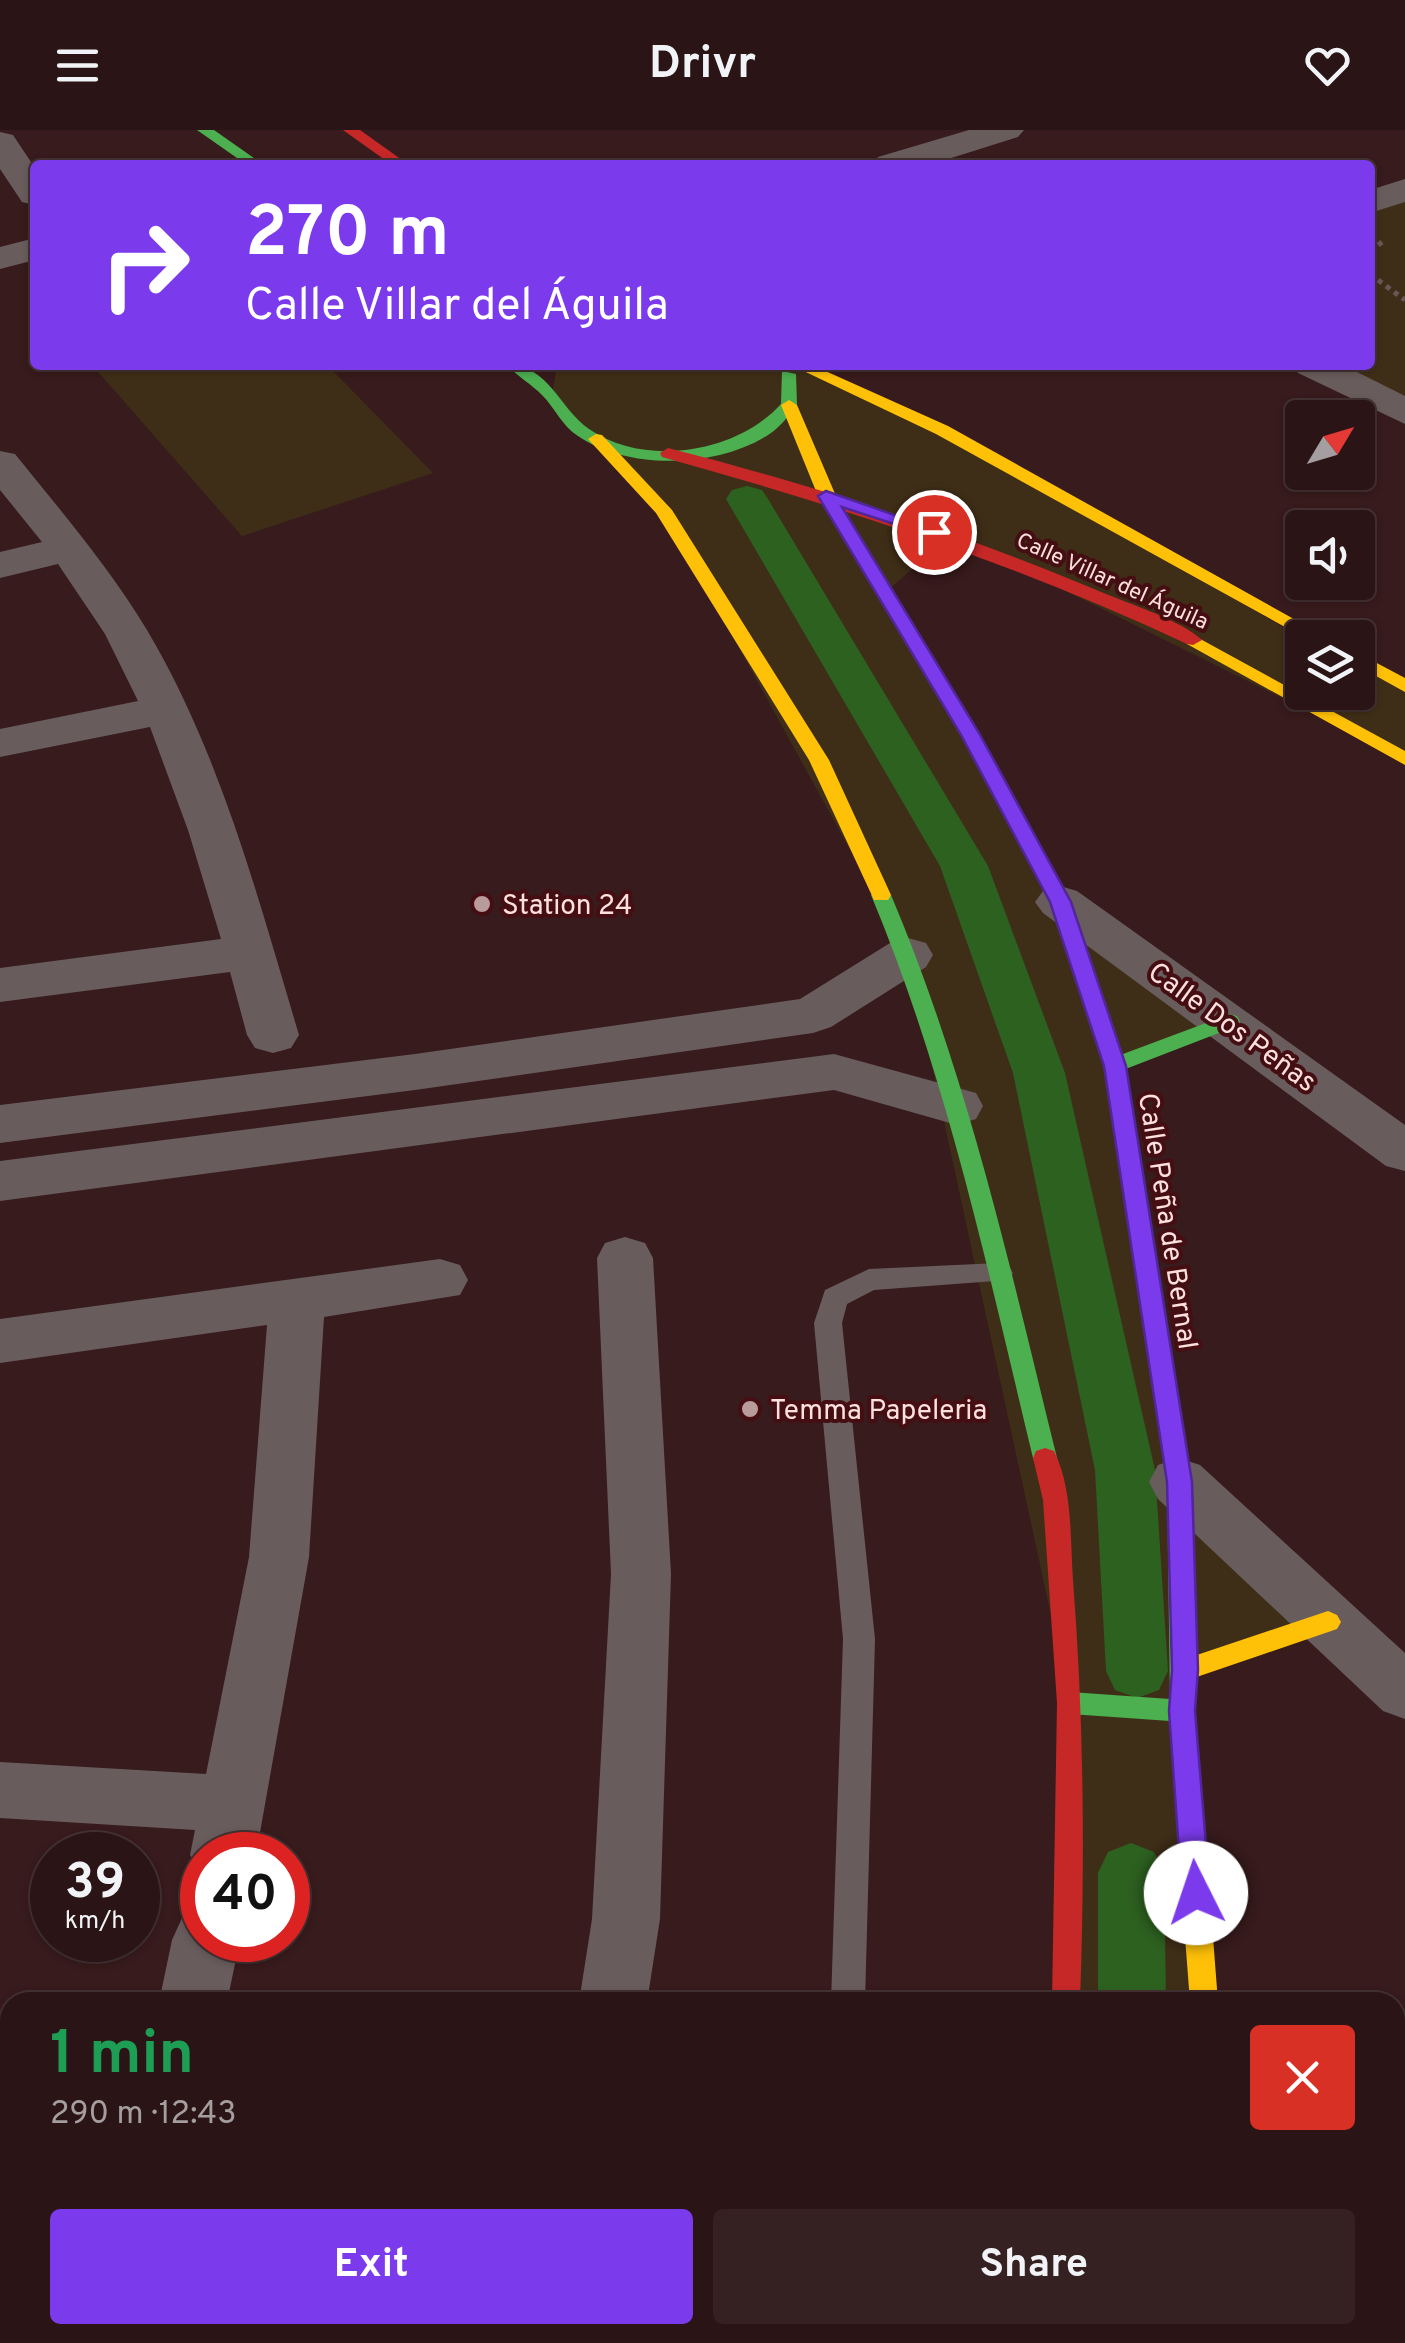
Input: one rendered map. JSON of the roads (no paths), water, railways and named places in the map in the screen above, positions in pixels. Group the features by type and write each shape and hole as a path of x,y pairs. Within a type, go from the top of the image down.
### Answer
{"street":[{"path":"30,186 0,139 33,130"},
{"path":"204,130 249,160"},
{"path":"350,130 395,160"},
{"path":"907,160 1006,130"},
{"path":"1375,200 1405,190"},
{"path":"0,258 30,250"},
{"path":"521,370 552,396 566,420 596,439 663,510 818,760 908,955 957,1106 1055,1500 1070,1703 1066,1992"},
{"name":"Calle Peña de Bernal","path":"785,370 791,378 789,405 826,496 970,733 1060,902 1115,1066 1179,1482 1185,1670 1182,1711 1203,1992"},
{"name":"Calle Villar del Águila","path":"810,370 942,430 1286,620"},
{"path":"1322,370 1405,412"},
{"path":"552,396 556,371"},
{"path":"596,439 630,449 668,453 721,448 764,430 789,405"},
{"name":"Calle Villar del Águila","path":"668,453 826,496 970,544 1134,613 1334,715 1405,759"},
{"path":"0,463 69,549 126,633 165,710 213,831 273,1034"},
{"path":"936,556 970,544"},
{"path":"0,565 69,549"},
{"path":"885,593 908,573"},
{"path":"1375,669 1405,686"},
{"path":"0,743 165,710"},
{"name":"Calle Dos Peñas","path":"1060,902 1405,1152"},
{"path":"0,985 250,952"},
{"path":"0,1124 415,1072 813,1015 908,955"},
{"path":"1115,1066 1230,1022"},
{"path":"415,1072 415,1126"},
{"path":"0,1181 834,1072 957,1106"},
{"path":"615,1992 626,1919 641,1574 625,1258"},
{"path":"0,1341 440,1280"},
{"path":"0,1790 228,1830 279,1556 296,1301"},
{"path":"1179,1482 1405,1692"},
{"path":"1185,1670 1328,1622"},
{"path":"1070,1703 1182,1711"},
{"path":"195,1992 201,1962"}],"lane":[{"path":"848,1992 859,1639 828,1323 834,1298 868,1280 999,1273"}],"waterway":[{"path":"747,499 964,866 1039,1073 1125,1470 1137,1671"},
{"path":"1131,1873 1132,1992"}],"place":[{"name":"Station 24","path":"482,904"},
{"name":"Temma Papeleria","path":"750,1409"}]}
